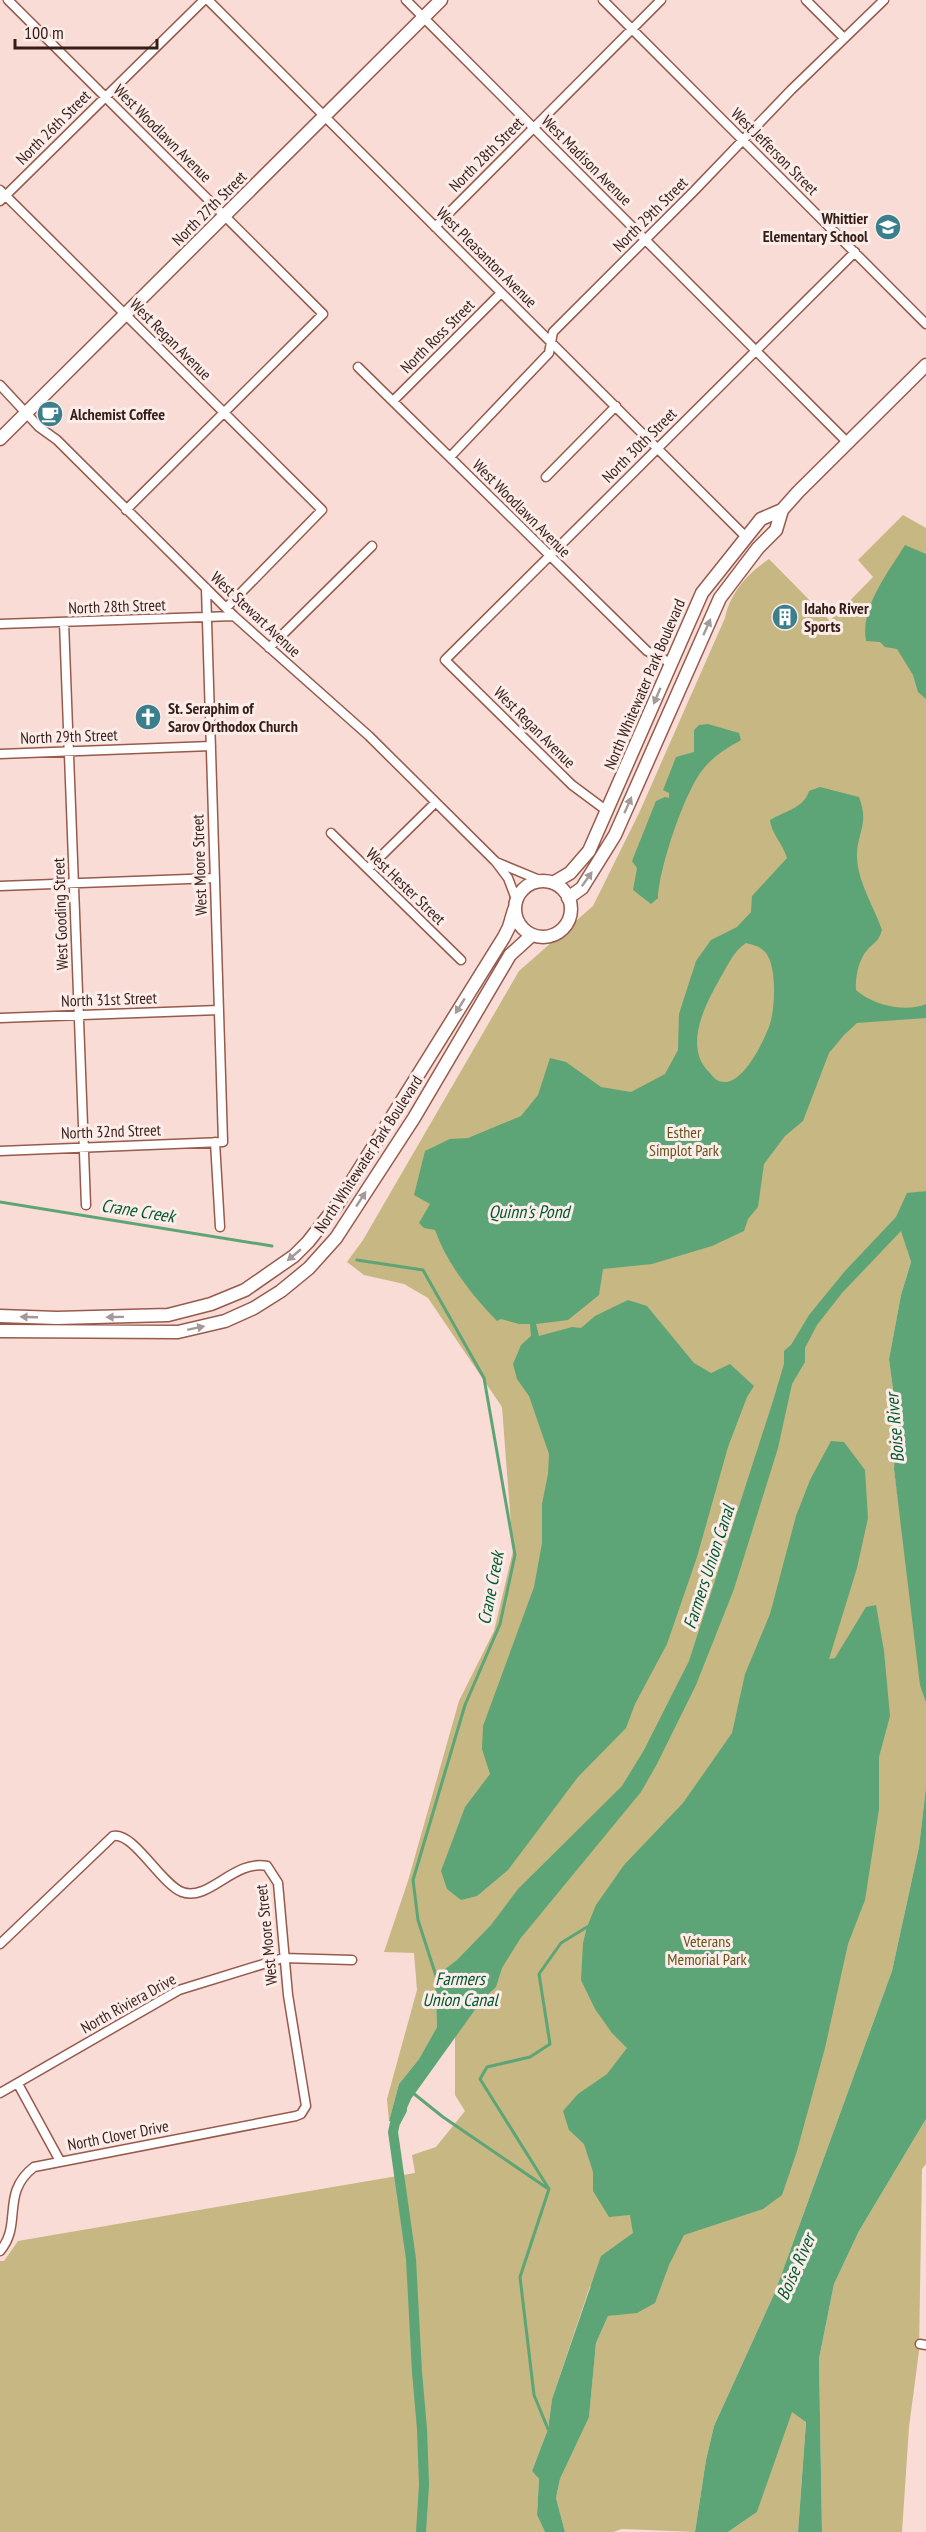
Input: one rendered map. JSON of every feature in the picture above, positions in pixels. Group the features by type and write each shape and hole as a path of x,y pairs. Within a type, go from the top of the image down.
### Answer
{"street":[{"name":"West Woodlawn Avenue","path":"8,0 323,314 224,412"},
{"name":"North 26th Street","path":"2,195 206,0"},
{"name":"West Pleasanton Avenue","path":"206,0 746,536"},
{"name":"West Madison Avenue","path":"406,0 848,443"},
{"name":"North 27th Street","path":"0,439 441,0"},
{"name":"West Jefferson Street","path":"603,0 926,324"},
{"name":"North 28th Street","path":"435,226 661,0"},
{"path":"806,0 844,39"},
{"name":"North 29th Street","path":"450,457 549,353 553,332 884,0"},
{"name":"West Regan Avenue","path":"2,195 322,510 226,608"},
{"name":"North 30th Street","path":"445,660 855,252"},
{"name":"North Ross Street","path":"393,401 501,293"},
{"name":"North Whitewater Park Boulevard","path":"547,882 570,873 590,851 702,593 761,519 782,510 926,365"},
{"name":"West Woodlawn Avenue","path":"358,366 647,651 671,663"},
{"name":"West Stewart Avenue","path":"0,385 27,411 39,427 57,441 234,616 369,736 496,862 508,878 515,904"},
{"path":"546,477 616,406"},
{"path":"126,510 224,412"},
{"name":"North Whitewater Park Boulevard","path":"568,898 582,888 615,835 720,598 758,548 776,530 782,510"},
{"path":"269,648 372,546"},
{"name":"West Moore Street","path":"206,588 219,1010 220,1227"},
{"name":"North 28th Street","path":"0,624 234,616"},
{"name":"West Gooding Street","path":"64,622 86,1205"},
{"name":"West Regan Avenue","path":"445,660 572,785 607,811"},
{"name":"North 29th Street","path":"0,754 211,746"},
{"path":"368,869 435,803"},
{"name":"West Hester Street","path":"331,833 461,960"},
{"name":"West Stewart Avenue","path":"496,862 547,882"},
{"path":"0,886 215,878"},
{"path":"547,882 564,891 568,898 570,912 564,927 548,937 532,935 519,925 515,904 526,886 547,882"},
{"name":"North Whitewater Park Boulevard","path":"0,1316 57,1318 177,1314 212,1304 245,1290 294,1256 337,1205 504,937 515,904"},
{"name":"North Whitewater Park Boulevard","path":"0,1331 178,1332 225,1321 255,1308 281,1291 309,1268 336,1238 414,1118 510,954 532,935"},
{"name":"North 31st Street","path":"0,1018 219,1010"},
{"name":"North 32nd Street","path":"0,1151 219,1142"},
{"name":"West Moore Street","path":"0,1944 116,1834 125,1838 174,1887 188,1893 203,1891 246,1866 257,1864 267,1866 278,1883 288,1995 306,2100 304,2111"},
{"name":"North Riviera Drive","path":"0,2093 179,1990 284,1958 352,1960"},
{"path":"18,2084 60,2161"},
{"name":"North Clover Drive","path":"0,2251 8,2238 5,2210 7,2196 14,2182 24,2172 34,2167 296,2116 304,2111"}],"green space":[{"path":"903,515 926,528 926,1191 907,1194 907,1250 911,1262 901,1295 889,1359 897,1420 894,1469 926,1703 926,1787 919,1847 892,1971 775,2292 714,2426 706,2460 695,2532 622,2529 613,2532 565,2532 556,2498 560,2479 589,2416 596,2343 608,2316 629,2313 590,2286 552,2399 548,2429 532,2471 539,2479 537,2515 545,2532 0,2532 0,2261 4,2261 18,2241 415,2173 412,2155 436,2147 465,2111 455,2095 455,2037 470,2016 436,2000 437,2027 419,2059 399,2084 389,2121 387,2099 417,1990 414,1953 384,1952 408,1881 459,1701 494,1631 513,1551 502,1407 428,1298 404,1284 364,1275 347,1262 363,1240 519,971 593,906 640,811 731,600 741,584 769,559 830,621 873,577 858,560"},
{"path":"926,2119 926,2164 922,2169 919,2351 909,2427 902,2532 822,2532 819,2359 834,2284 859,2231"},
{"path":"791,2411 806,2421 798,2532 728,2532 757,2512"}],"water":[{"path":"905,545 926,554 926,699 918,692 913,675 897,649 885,647 880,642 866,641 865,628 871,603"},
{"path":"708,724 739,733 741,740 712,759 689,793 668,849 658,898 651,904 633,890 637,868 632,861 656,801 665,797 669,798 669,793 663,790 676,757 694,752 694,730 699,725"},
{"name":"Quinn's Pond","path":"820,787 859,797 862,807 863,822 857,849 858,867 882,930 878,939 862,957 856,979 856,990 871,1000 889,1006 909,1008 926,1004 926,1018 857,1023 844,1035 829,1053 803,1121 785,1136 764,1164 758,1207 748,1219 744,1231 712,1246 652,1264 603,1269 599,1295 568,1320 536,1324 539,1336 572,1327 581,1328 595,1316 628,1300 647,1306 694,1363 711,1373 730,1364 754,1386 747,1397 728,1447 697,1557 667,1644 635,1704 626,1728 578,1777 508,1870 477,1896 461,1900 447,1889 441,1871 465,1807 490,1774 482,1749 483,1726 534,1587 542,1543 542,1504 549,1454 529,1396 517,1379 513,1364 521,1345 531,1336 530,1324 519,1324 501,1319 497,1321 461,1278 446,1255 435,1230 424,1228 419,1223 430,1204 414,1195 425,1151 450,1139 468,1138 521,1116 538,1095 550,1058 566,1062 601,1087 631,1092 665,1074 678,1050 679,1014 696,961 711,940 737,927 751,912 752,896 787,858 770,820 798,805 807,797 809,791","holes":["746,943 757,946 770,959 774,988 772,1017 763,1041 743,1071 727,1082 719,1081 701,1061 697,1037 710,997 735,953"]},
{"path":"926,1191 926,1703 920,1685 894,1469 897,1420 889,1359 901,1295 911,1262 901,1231 842,1293 817,1325 805,1348 805,1362 792,1384 778,1448 734,1589 696,1685 641,1792 520,1939 502,1968 496,1987 482,2000 411,2099 400,2124 389,2121 399,2084 419,2059 437,2027 435,1977 457,1960 491,1925 518,1889 622,1786 644,1750 689,1661 773,1401 784,1364 784,1351 791,1345 809,1315 845,1271 896,1217 907,1193"},
{"path":"831,1441 844,1442 865,1470 868,1518 857,1568 829,1659 835,1658 866,1607 876,1605 884,1651 890,1716 879,1757 879,1809 865,1900 848,1944 825,2048 797,2151 782,2195 763,2209 684,2235 669,2265 655,2303 637,2313 608,2316 596,2343 589,2417 560,2479 556,2498 565,2532 545,2532 537,2515 539,2479 532,2471 548,2429 552,2399 601,2256 633,2233 630,2215 609,2217 593,2191 593,2172 584,2144 569,2130 563,2111 578,2094 607,2074 627,2048 612,2033 595,2009 581,1980 583,1943 587,1927 596,1905 624,1865 683,1803 732,1733 745,1674 770,1614 796,1516 810,1480"},
{"name":"Boise River","path":"926,1787 926,2119 859,2231 834,2284 819,2359 822,2532 798,2532 806,2422 792,2412 757,2512 728,2532 695,2532 706,2460 714,2426 775,2292 892,1971 919,1847"}],"waterway":[{"name":"Crane Creek","path":"0,1202 272,1246"},
{"name":"Crane Creek","path":"357,1260 423,1270 484,1378 515,1555 500,1624 465,1705 413,1880 418,1920 437,1979"},
{"path":"548,2429 534,2395 520,2277 549,2189 480,2079 487,2067 530,2057 550,2044 539,1974 561,1943 587,1927"},
{"path":"413,2093 443,2117 547,2188"},
{"name":"Farmers Union Canal","path":"402,2110 393,2132 411,2259 422,2429 424,2485 421,2532"}],"place":[{"name":"Whittier Elementary School","path":"888,227"},
{"name":"Alchemist Coffee","path":"50,414"},
{"name":"Idaho River Sports","path":"785,617"},
{"name":"St. Seraphim of Sarov Orthodox Church","path":"148,717"}],"park label":[{"name":"Esther Simplot Park","path":"684,1141"},
{"name":"Veterans Memorial Park","path":"707,1950"}]}
